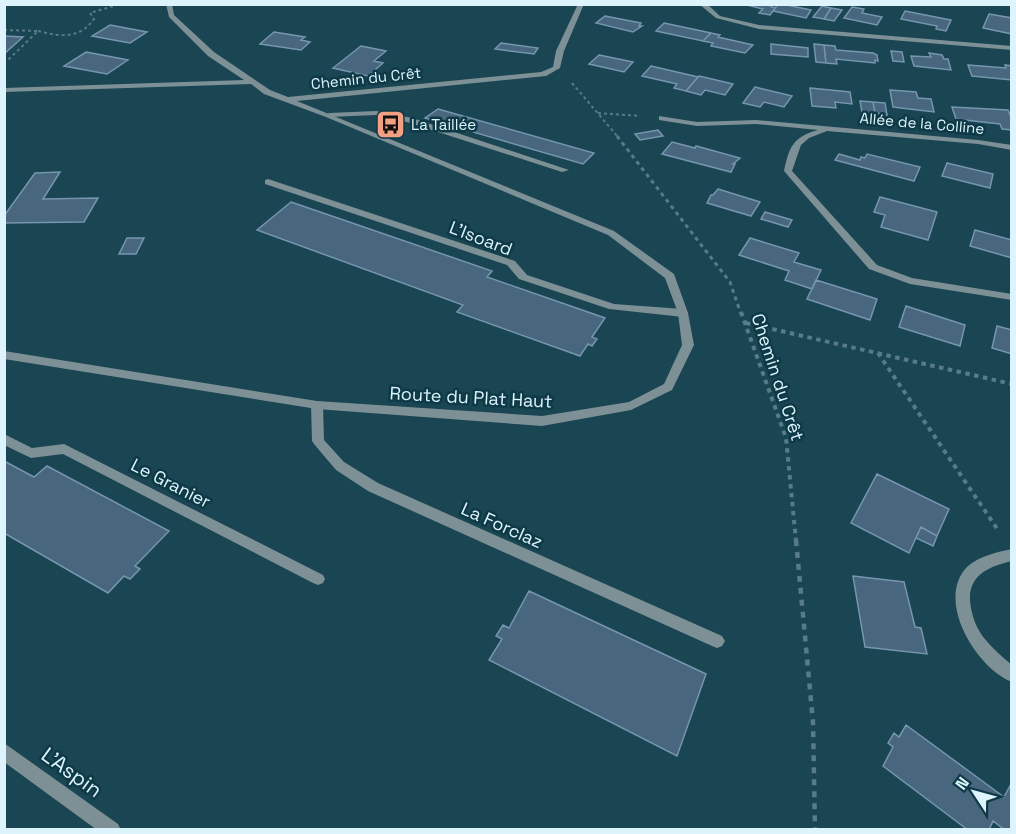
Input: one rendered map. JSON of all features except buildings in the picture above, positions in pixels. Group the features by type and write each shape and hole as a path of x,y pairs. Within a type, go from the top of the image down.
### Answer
{"street":[{"name":"Route du Plat Haut","path":"4,355 317,405 542,421 631,406 668,387 688,345 683,313 670,276 611,233 329,115 267,92 211,54 171,16 169,4"},
{"path":"556,68 560,51 580,4"},
{"path":"702,4 718,17 759,27 1011,48"},
{"name":"Chemin du Crêt","path":"285,99 543,74 556,68"},
{"path":"4,90 251,82"},
{"path":"329,115 376,113 409,120 565,170"},
{"name":"Allée de la Colline","path":"662,118 697,124 756,122 978,142 1011,148"},
{"name":"Allée de la Colline","path":"829,129 808,135 794,147 788,171 873,267 910,281 1011,297"},
{"name":"L'Isoard","path":"268,182 511,263 523,277 613,307 683,313"},
{"name":"La Forclaz","path":"317,405 318,441 340,466 373,487 717,641"},
{"name":"Le Granier","path":"4,439 31,453 64,449 318,579"},
{"path":"1011,555 991,558 973,568 963,585 963,607 971,632 989,656 1011,675"},
{"name":"L'Aspin","path":"4,751 112,830"}],"path":[{"path":"4,30 38,31 62,36 79,34 89,28 94,19 90,13 120,4"},
{"path":"4,60 8,60 38,31"},
{"name":"Chemin du Crêt","path":"556,68 628,149 730,282 786,438 813,722 815,830"},
{"path":"598,113 662,118"},
{"path":"745,323 1011,384"},
{"path":"878,353 998,531"}],"place":[{"name":"La Taillée","path":"390,124"}]}
